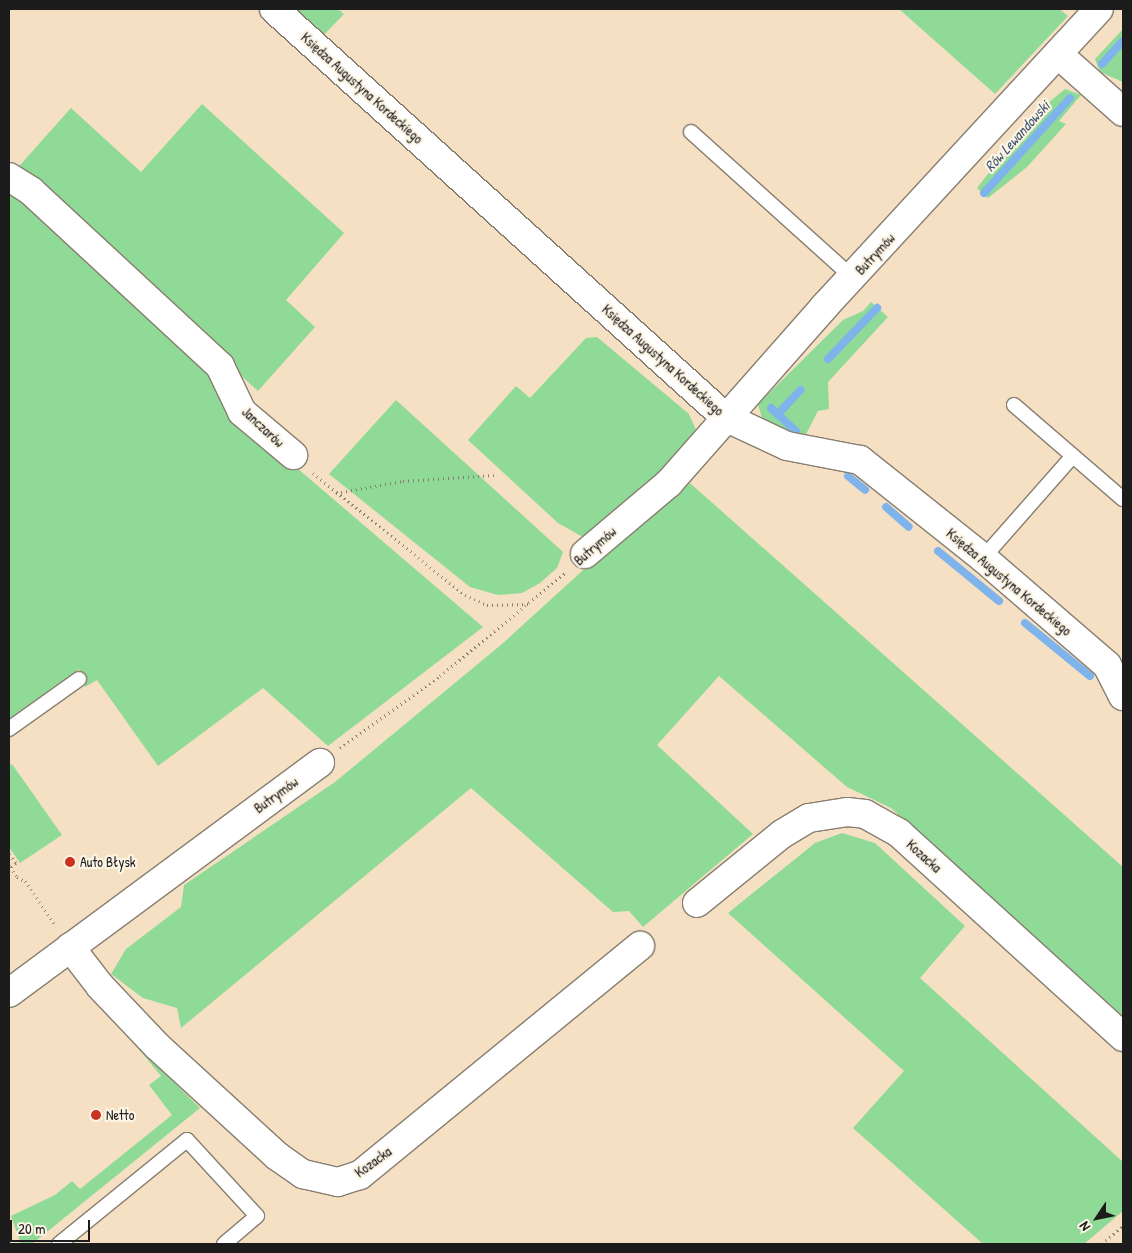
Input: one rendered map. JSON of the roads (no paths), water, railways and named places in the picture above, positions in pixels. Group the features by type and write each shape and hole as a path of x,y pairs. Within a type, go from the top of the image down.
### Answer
{"street":[{"name":"Księdza Augustyna Kordeckiego","path":"274,9 725,417 788,446 860,460 983,558 1106,665 1123,696"},
{"name":"Butrymów","path":"585,554 669,483 725,417 1099,9"},
{"path":"1058,54 1123,112"},
{"name":"Janczarów","path":"9,177 31,191 220,366 242,412 293,455"},
{"name":"Butrymów","path":"9,993 320,763"},
{"name":"Kozacka","path":"698,904 782,834 809,818 847,812 865,814 899,833 1123,1037"},
{"name":"Kozacka","path":"70,947 100,986 157,1046 276,1156 303,1174 338,1182 360,1175 640,946"}],"lane":[{"path":"691,132 853,278"},
{"path":"1014,405 1123,499"},
{"path":"983,558 1073,456"},
{"path":"9,729 79,679"},
{"path":"57,1243 187,1140 257,1216 224,1244"}],"waterway":[{"name":"Rów Lewandowski","path":"1102,64 1123,41"},
{"name":"Rów Lewandowski","path":"984,193 1070,98"},
{"name":"Rów Lewandowski","path":"828,359 877,308"},
{"name":"Rów Lewandowski","path":"778,414 800,390"},
{"path":"771,408 796,431"},
{"path":"848,476 865,490"},
{"path":"886,507 909,527"},
{"path":"938,551 999,601"},
{"path":"1025,623 1090,676"}],"place":[{"name":"Auto Błysk","path":"70,862"},
{"name":"Netto","path":"96,1115"}]}
